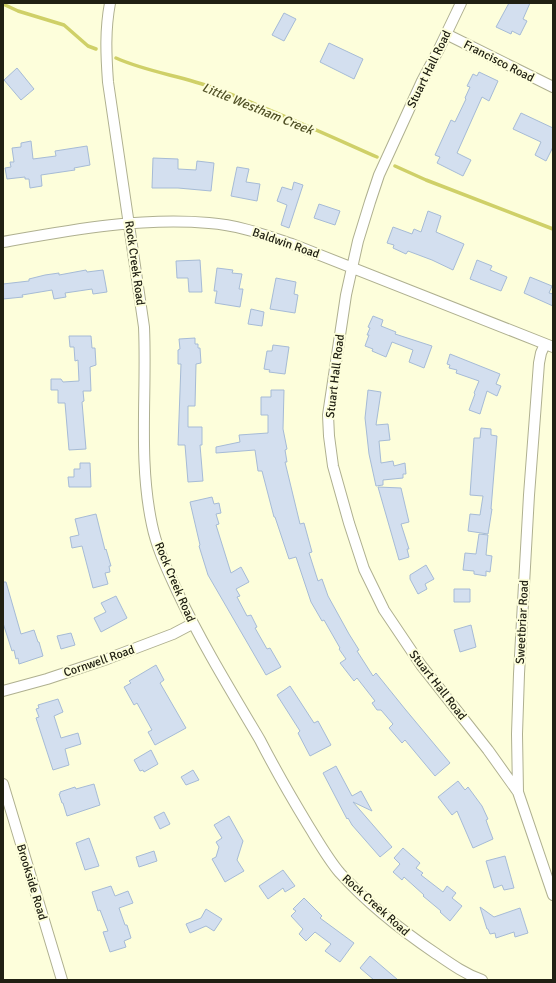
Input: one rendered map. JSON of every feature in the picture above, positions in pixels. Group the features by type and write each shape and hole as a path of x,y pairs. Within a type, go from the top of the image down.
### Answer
{"street":[{"name":"Rock Creek Road","path":"110,3 107,18 105,46 108,82 144,327 144,457 147,494 152,526 161,555 192,624 301,814 339,872 358,892 427,948 462,971 468,977 482,980"},
{"name":"Stuart Hall Road","path":"461,3 422,81 379,175 364,221 346,295 328,415 329,436 333,466 349,523 364,569 384,610 421,665 488,750 518,792"},
{"name":"Francisco Road","path":"446,34 553,87"},
{"name":"Baldwin Road","path":"3,242 47,234 129,223 156,221 210,223 253,231 292,244 549,346"},
{"name":"Sweetbriar Road","path":"549,346 541,353 539,363 529,502 517,734 518,792 553,895"},
{"name":"Cornwell Road","path":"3,691 48,678 107,658 173,634 192,624"},
{"name":"Brookside Road","path":"3,784 62,980"}],"building":[{"path":"509,3 530,3 523,19 527,21 520,35 512,31 511,34 496,27"},
{"path":"284,13 296,19 284,41 272,35"},
{"path":"329,43 363,59 354,79 320,62"},
{"path":"17,68 34,89 21,100 4,80"},
{"path":"479,72 498,81 489,101 482,97 457,153 471,160 463,176 437,163 440,157 435,155 451,120 455,122 466,99 465,98 470,87 467,86 473,74 477,76"},
{"path":"521,113 553,128 553,147 546,161 535,155 541,142 513,129"},
{"path":"31,141 33,159 56,156 55,151 87,146 90,165 74,168 75,170 41,175 42,186 30,188 29,179 25,179 25,177 7,179 5,168 11,167 10,162 14,162 12,148 21,147 21,143"},
{"path":"153,158 178,159 178,169 196,170 197,161 214,163 211,191 178,188 152,188"},
{"path":"237,167 249,169 246,182 260,184 257,201 231,196"},
{"path":"294,182 303,185 289,228 281,225 287,205 277,201 282,187 292,190"},
{"path":"319,204 340,211 335,225 314,218"},
{"path":"428,211 441,216 436,232 464,244 453,270 408,251 406,254 393,248 394,245 387,243 393,227 412,234 414,229 421,232"},
{"path":"200,260 202,292 189,292 188,278 177,278 176,261"},
{"path":"477,260 492,266 490,270 507,277 501,291 470,279"},
{"path":"217,268 233,270 232,273 242,274 239,289 243,289 240,307 215,303 217,291 214,291"},
{"path":"86,270 87,272 103,270 107,292 93,294 92,289 65,293 66,297 54,299 52,290 22,295 23,297 3,299 3,284 29,281 29,279 45,275 59,273 59,275"},
{"path":"530,277 552,286 549,293 553,294 553,306 524,293"},
{"path":"276,278 296,282 294,294 298,295 295,313 270,309"},
{"path":"251,309 264,312 262,326 248,324"},
{"path":"373,316 383,320 381,326 396,332 395,334 432,346 424,368 409,362 413,350 392,342 386,357 365,346 369,335 367,335 370,328 368,327"},
{"path":"69,336 91,336 92,348 95,348 96,365 90,367 91,391 83,391 84,401 82,402 86,449 69,450 65,403 58,403 58,390 51,390 51,379 61,379 63,382 79,381 78,360 75,361 74,347 70,347"},
{"path":"195,338 195,344 198,344 198,348 200,348 201,363 196,364 195,406 188,406 188,427 202,427 202,445 200,445 203,481 188,482 185,445 178,445 181,364 178,364 178,350 180,349 179,339"},
{"path":"273,345 289,347 285,374 269,372 270,370 264,369 267,351 272,351"},
{"path":"450,354 500,374 496,384 501,386 497,396 487,391 480,414 469,410 479,381 456,373 457,370 449,368 450,365 447,364"},
{"path":"271,390 284,390 283,429 287,449 285,450 287,462 285,462 300,524 304,523 312,552 309,553 318,581 322,579 328,596 359,650 357,651 373,676 376,673 450,763 435,776 405,740 402,743 389,728 393,724 381,710 377,710 372,703 375,701 357,678 354,681 340,663 346,659 324,620 322,621 311,602 296,557 289,559 274,517 262,471 258,471 255,450 216,453 216,447 240,442 239,435 268,433 268,415 261,415 261,397 271,397"},
{"path":"368,390 381,392 376,425 388,424 390,440 379,441 381,463 393,461 394,466 405,463 406,474 403,474 403,478 383,480 383,485 376,486 369,454 365,418"},
{"path":"481,428 491,429 491,435 497,436 492,509 488,534 468,531 470,514 480,515 483,496 470,495 474,438 480,438"},
{"path":"80,463 90,463 91,487 69,487 68,477 74,477 74,469 80,469"},
{"path":"378,487 401,488 409,522 401,524 409,549 407,549 409,557 399,560"},
{"path":"212,497 214,504 219,503 221,513 216,514 219,524 216,525 231,573 241,567 249,582 236,589 240,596 237,597 247,616 251,615 257,627 255,628 267,649 270,648 281,667 266,675 208,575 199,546 190,502"},
{"path":"96,514 105,550 106,549 111,566 109,566 110,572 105,573 108,584 93,588 82,546 72,548 70,537 79,535 75,519"},
{"path":"479,534 488,535 486,555 492,556 490,572 486,571 486,576 474,574 474,571 463,570 465,553 476,554"},
{"path":"426,565 434,579 425,584 427,589 418,594 410,579 410,575"},
{"path":"3,582 6,582 21,634 34,630 43,656 19,664 18,658 16,659 3,623"},
{"path":"454,589 470,589 470,602 454,602"},
{"path":"116,596 127,618 101,632 94,618 106,612 101,603"},
{"path":"471,625 476,647 460,652 454,630"},
{"path":"71,633 75,645 61,649 57,636"},
{"path":"156,665 164,680 160,683 186,728 155,745 148,732 152,730 137,703 134,705 124,687 131,683 129,681"},
{"path":"290,686 314,723 318,721 331,745 310,756 298,733 300,731 277,695"},
{"path":"58,699 63,712 54,716 61,738 78,733 81,744 65,749 69,765 53,770 36,718 39,717 36,709 39,708 38,705"},
{"path":"151,750 158,764 144,772 143,770 140,771 134,760"},
{"path":"336,766 352,796 361,791 372,811 353,802 392,847 380,857 352,825 348,818 347,819 323,773"},
{"path":"193,770 199,780 186,785 181,777"},
{"path":"458,781 465,790 468,787 482,806 488,819 486,820 493,839 473,848 457,811 452,815 438,797"},
{"path":"94,784 100,805 67,816 59,794 60,792 75,787 76,789"},
{"path":"164,812 170,824 160,829 154,817"},
{"path":"229,816 243,841 237,860 244,871 225,882 212,859 216,857 219,847 216,842 222,838 214,825"},
{"path":"89,838 99,866 85,870 76,843"},
{"path":"403,848 420,863 416,868 423,873 421,875 443,892 447,886 456,893 452,898 462,906 450,921 404,877 402,880 393,872 400,864 394,858"},
{"path":"154,851 157,861 139,867 136,857"},
{"path":"505,856 514,888 504,890 502,885 494,888 486,861"},
{"path":"283,870 295,886 285,892 283,888 268,899 259,886"},
{"path":"111,886 115,896 128,891 133,903 119,908 131,938 124,941 126,947 110,952 103,932 108,931 100,910 98,911 92,892"},
{"path":"304,898 322,916 320,918 354,943 340,962 325,951 331,944 315,932 306,941 299,934 303,929 291,916 296,911 293,909"},
{"path":"480,907 494,917 520,908 528,933 515,937 514,932 496,938 495,933 490,934 487,929"},
{"path":"206,909 222,919 214,931 206,926 190,933 186,924 201,918"},
{"path":"370,956 398,980 374,980 360,968"}],"waterway":[{"name":"Little Westham Creek","path":"3,4 18,11 64,25 88,46 96,49"},
{"name":"Little Westham Creek","path":"116,58 140,67 202,84 235,96 377,157"},
{"name":"Little Westham Creek","path":"395,166 426,180 553,229"}]}
